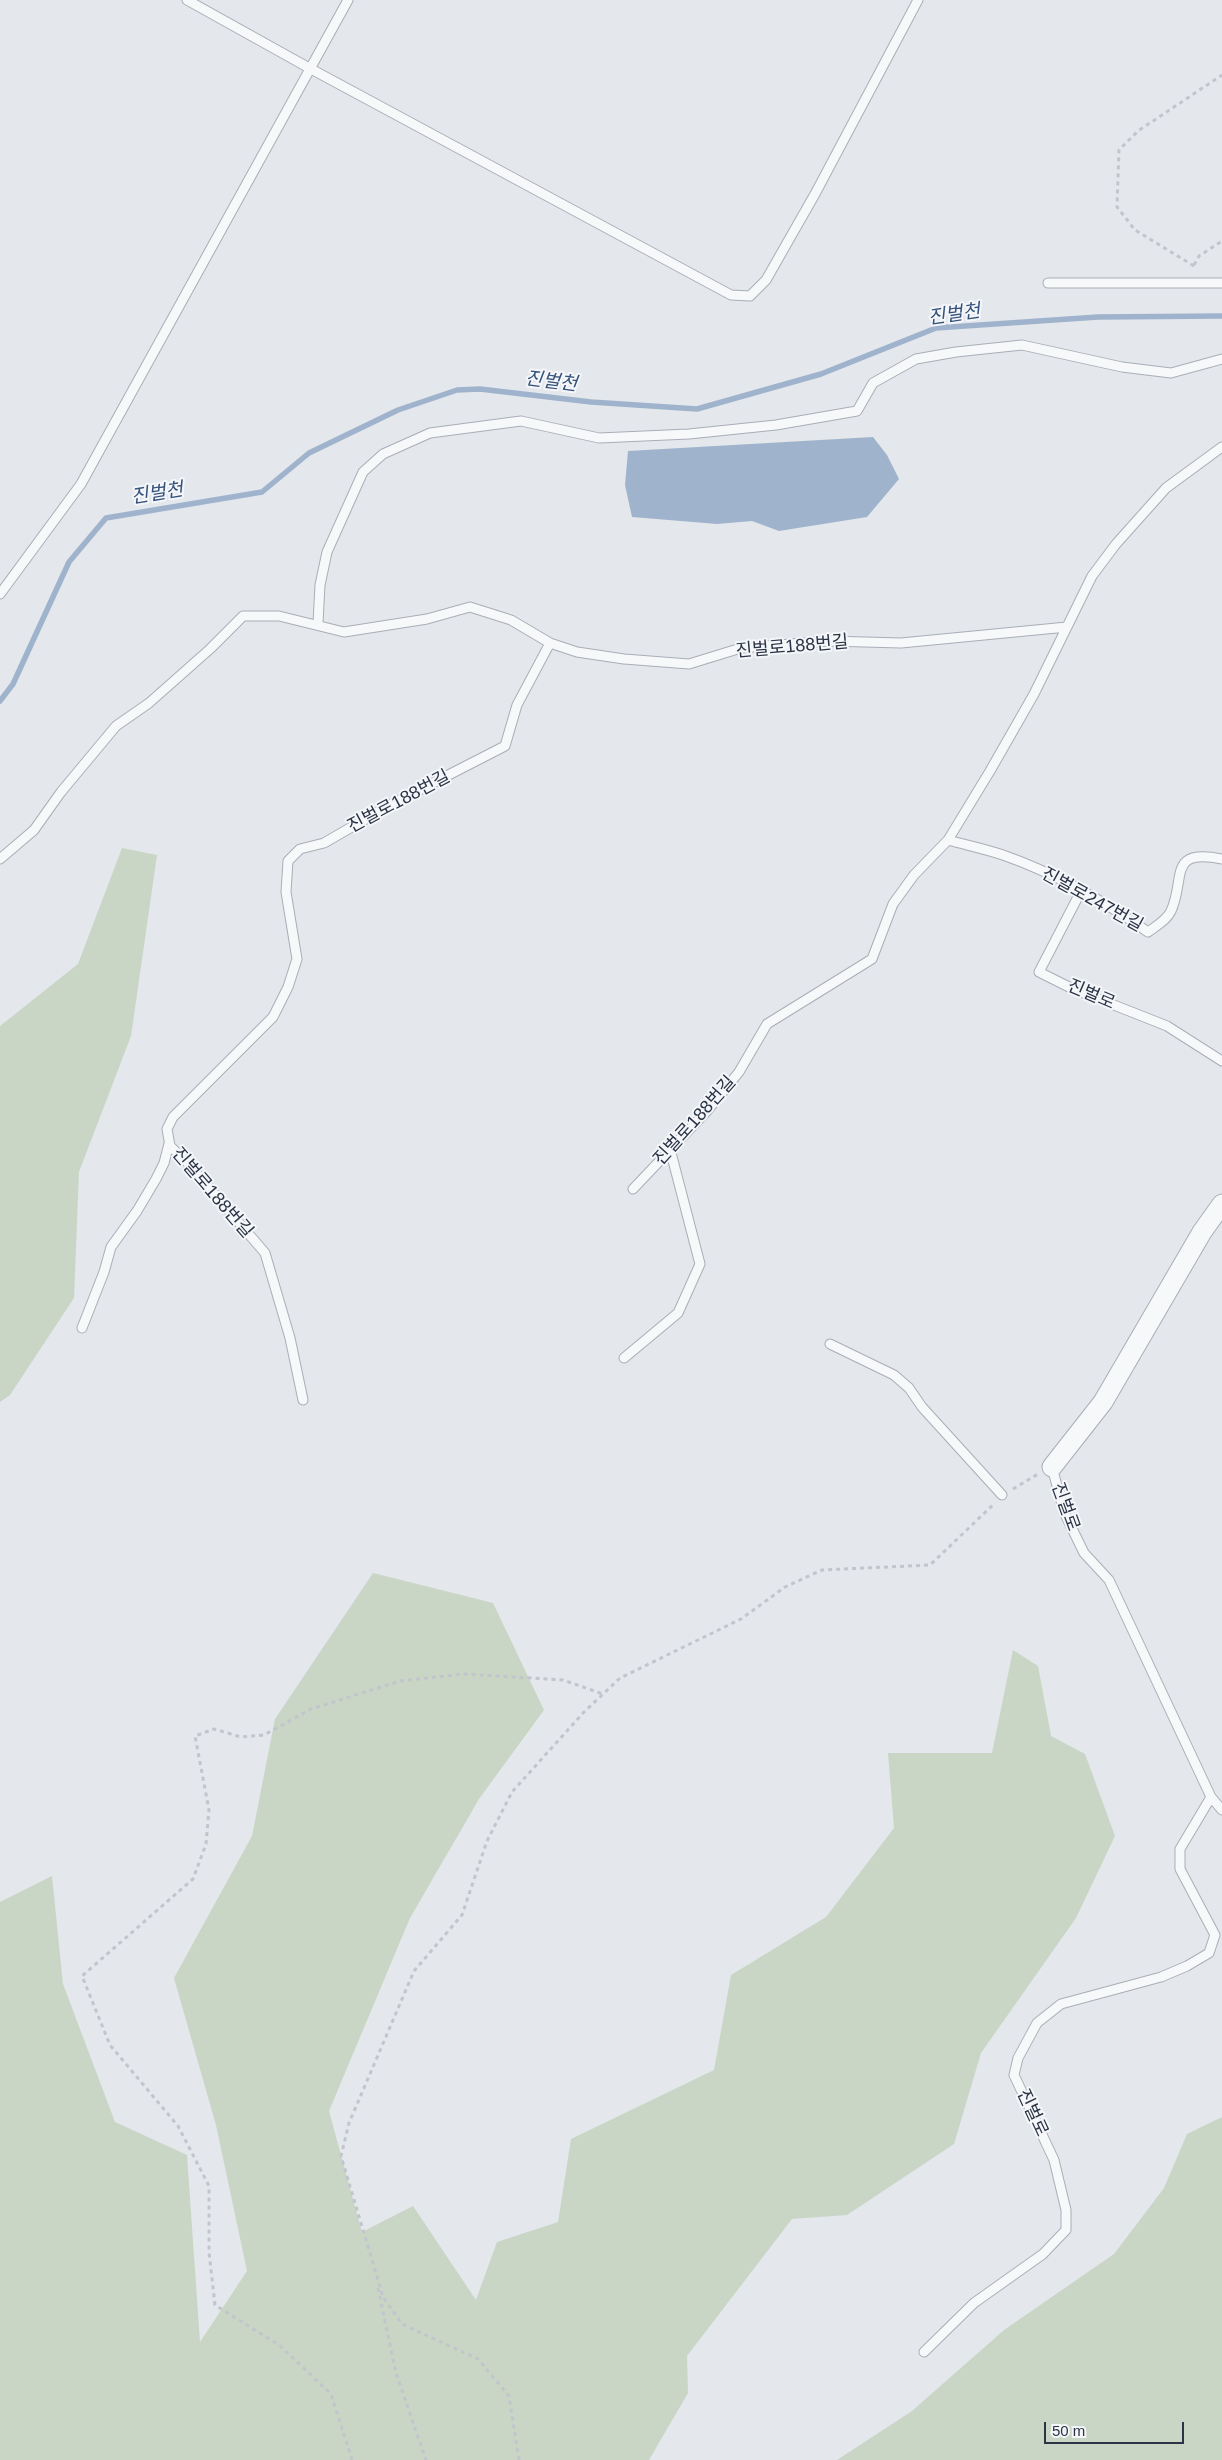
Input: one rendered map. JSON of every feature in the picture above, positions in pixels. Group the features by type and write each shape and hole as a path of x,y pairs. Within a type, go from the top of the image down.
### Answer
{"street":[{"name":"진벌로","path":"1052,1467 1103,1402 1202,1232 1222,1204"}],"lane":[{"path":"187,0 311,69 731,295 750,296 766,280 815,194 918,0"},
{"path":"0,594 81,484 348,0"},
{"path":"1048,283 1222,283"},
{"path":"318,623 320,585 327,552 363,472 383,454 430,433 521,422 599,438 689,434 776,425 858,411 873,383 916,359 956,352 1022,346 1122,367 1171,373 1222,359"},
{"name":"진벌로188번길","path":"633,1189 707,1112 739,1072 767,1024 872,959 893,904 914,875 948,840 1034,694 1092,576 1116,544 1166,488 1222,447"},
{"path":"0,858 34,830 61,792 116,726 149,703 210,649 243,616 279,616 318,623 344,632 427,619 470,608 511,620 550,643"},
{"name":"진벌로188번길","path":"303,1400 290,1338 265,1253 186,1160 169,1144 167,1129 173,1117 273,1017 288,987 297,959 286,892 288,861 300,849 324,844 388,806 505,746 517,705 531,675 550,643 577,652 624,659 690,664 741,648 828,641 901,643 1067,627"},
{"name":"진벌로247번길","path":"948,840 1002,854 1042,871 1115,909 1148,932 1162,923 1171,912 1180,869 1188,860 1202,855 1222,859"},
{"name":"진벌로","path":"1081,891 1039,972 1071,988 1167,1026 1222,1061"},
{"path":"82,1328 104,1272 111,1247 137,1211 156,1179 164,1163 169,1144"},
{"path":"624,1358 678,1312 700,1264 670,1149"},
{"path":"830,1344 894,1375 909,1388 922,1407 1002,1495"},
{"name":"진벌로","path":"1052,1467 1064,1512 1084,1553 1109,1580 1211,1797 1222,1810"},
{"name":"진벌로","path":"924,2352 974,2303 1043,2254 1066,2230 1066,2210 1054,2160 1014,2075 1018,2058 1036,2023 1061,2004 1161,1977 1187,1966 1209,1953 1215,1935 1180,1869 1180,1849 1211,1797"}],"path":[{"path":"1194,266 1135,230 1117,207 1119,150 1138,131 1205,84 1222,75"},
{"path":"1186,284 1199,256 1222,241"},
{"path":"520,2460 509,2396 478,2359 402,2324 383,2297 341,2156 349,2123 414,1971 462,1915 487,1841 512,1792 620,1678 741,1619 785,1587 822,1570 930,1565 980,1519 1002,1495 1052,1467"},
{"path":"352,2460 331,2394 279,2345 216,2305 209,2252 209,2186 178,2126 110,2045 82,1976 193,1879 206,1844 209,1810 195,1736 214,1729 241,1737 264,1735 311,1709 409,1680 462,1674 563,1680 603,1694"},
{"path":"374,2269 396,2373 426,2460"}],"green space":[{"path":"122,848 157,855 131,1036 79,1172 74,1298 10,1395 0,1402 0,1026 78,964"},
{"path":"373,1573 493,1603 544,1710 479,1799 410,1918 329,2111 362,2232 413,2206 476,2300 497,2242 558,2222 571,2139 714,2070 731,1975 826,1917 894,1828 888,1753 992,1753 1013,1650 1038,1666 1051,1736 1085,1754 1115,1836 1076,1918 981,2053 954,2144 847,2215 792,2219 687,2356 688,2393 649,2460 0,2460 0,1902 52,1876 63,1984 115,2122 187,2155 200,2342 247,2271 216,2125 174,1978 252,1836 275,1719"},
{"path":"1222,2117 1222,2460 837,2460 912,2411 1004,2330 1114,2254 1164,2188 1187,2134"}],"water":[{"path":"873,437 887,455 899,479 867,517 779,531 752,521 717,524 632,517 625,485 628,451"}],"waterway":[{"name":"진벌천","path":"0,701 13,684 69,562 106,518 262,492 309,453 398,410 457,390 480,389 591,402 697,409 821,374 936,328 1098,317 1222,316"}]}
